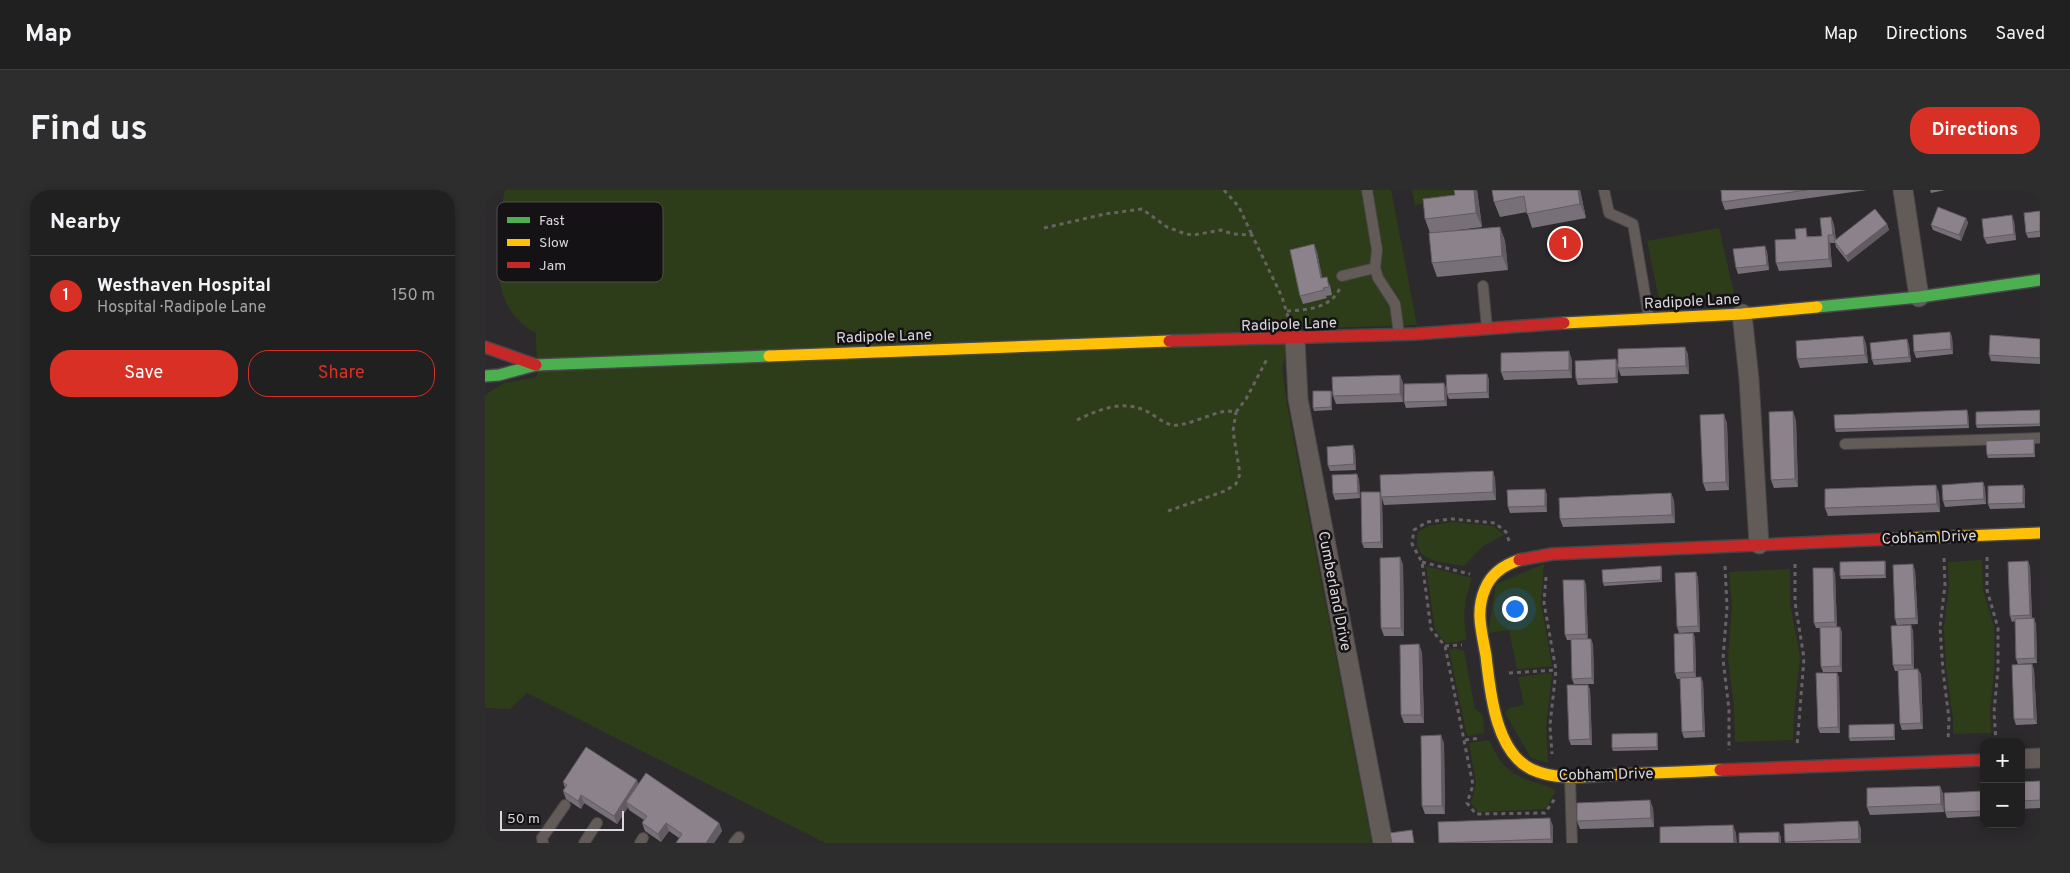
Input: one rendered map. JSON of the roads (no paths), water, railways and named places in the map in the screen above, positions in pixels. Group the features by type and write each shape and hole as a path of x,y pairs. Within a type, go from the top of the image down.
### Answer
{"main road":[{"name":"Radipole Lane","path":"485,376 499,375 536,365 1077,343 1273,339 1292,331 1399,335 1742,314 1919,298 2040,280"},
{"name":"Radipole Lane","path":"485,347 536,365"},
{"name":"Cobham Drive","path":"1980,760 1795,768 1570,775 1545,774 1529,768 1515,757 1504,739 1496,716 1479,620 1482,599 1491,579 1503,567 1526,558 1547,554 2040,533"}],"street":[{"path":"1903,190 1919,298"},
{"path":"1742,314 1749,380 1759,544"},
{"name":"Cumberland Drive","path":"1292,331 1298,399 1383,843"},
{"path":"2025,759 2040,758"}],"lane":[{"path":"1367,190 1377,250 1375,268 1378,278 1395,304 1399,335"},
{"path":"1604,190 1609,214 1633,224 1649,319"},
{"path":"1342,276 1375,268"},
{"path":"1483,286 1487,329"},
{"path":"1845,444 2040,438"},
{"path":"1570,775 1572,843"},
{"path":"543,843 542,838 565,805"},
{"path":"584,843 597,823"}],"place":[{"name":"Westhaven Hospital","path":"1565,244"}]}
